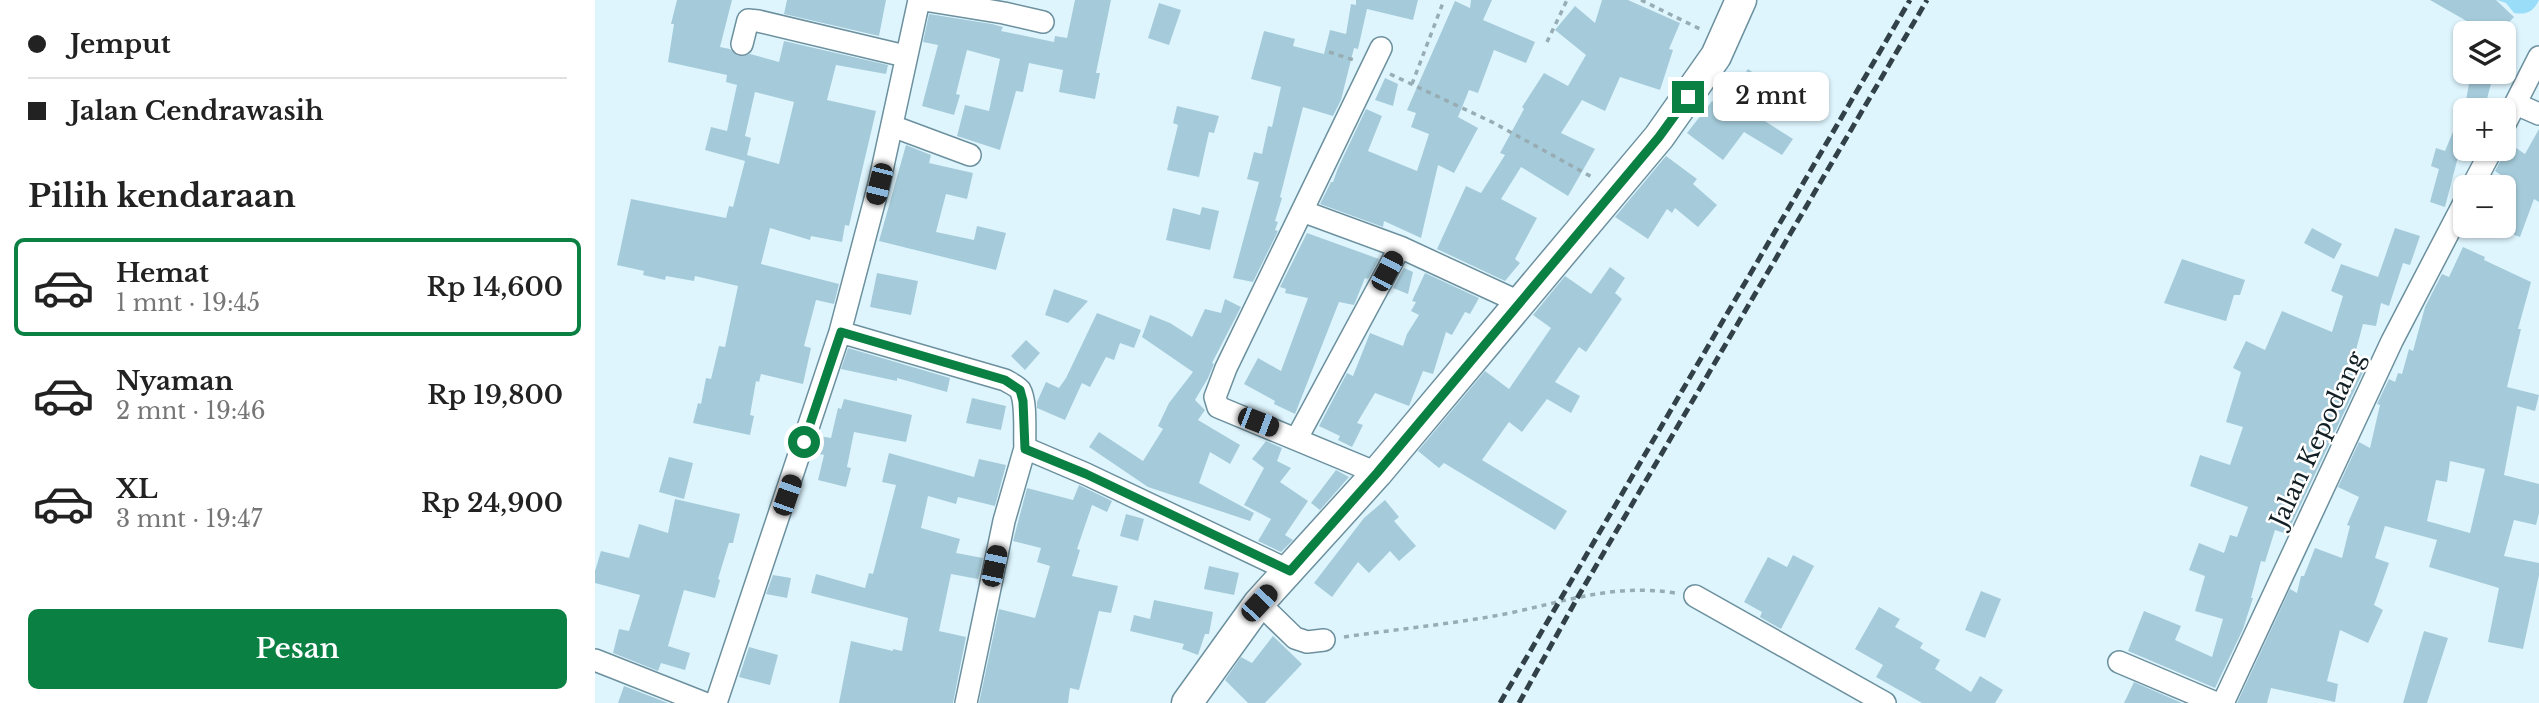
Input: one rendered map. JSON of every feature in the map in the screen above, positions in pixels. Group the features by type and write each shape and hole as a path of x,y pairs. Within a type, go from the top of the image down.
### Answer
{"main road":[{"path":"1187,703 1259,603 1377,473 1659,137 1716,56 1741,0"}],"street":[{"path":"716,703 841,332 892,126 905,56 921,0 1043,22"},
{"path":"742,44 748,20 905,56"},
{"path":"1377,57 1226,368 1215,397 1218,407 1377,473"},
{"path":"2539,57 2516,104 2539,114"},
{"path":"892,126 969,155"},
{"path":"1302,211 1400,247 1519,302"},
{"name":"Jalan Kepodang","path":"2223,703 2392,341 2453,225"},
{"path":"1297,438 1400,247"},
{"path":"841,332 1005,380 1020,390 1025,449 1004,521 967,703"},
{"path":"1025,449 1086,474 1290,571"},
{"path":"1695,596 1885,703"},
{"path":"1259,603 1295,638 1307,642 1324,640"},
{"path":"595,660 704,703"},
{"path":"2119,662 2215,703"}],"path":[{"path":"1412,84 1444,0"},
{"path":"1547,43 1567,0"},
{"path":"1641,0 1723,41"},
{"path":"1329,51 1377,57 1412,84 1494,123 1614,189"},
{"path":"1324,640 1505,614 1579,595 1653,590 1695,596"}],"shaded area":[{"path":"2497,0 2539,0 2529,12 2519,14 2514,13 2506,3"}],"building":[{"path":"677,0 732,0 720,47 730,49 738,56 750,54 779,62 784,41 888,65 886,74 836,65 827,100 876,111 849,226 845,225 842,242 811,236 810,240 770,228 761,264 839,284 834,304 816,300 804,346 811,348 803,384 761,374 759,382 756,381 750,415 754,416 750,435 693,423 698,403 701,404 706,378 711,379 719,346 725,347 738,286 695,276 694,281 666,276 665,280 643,275 644,271 617,265 631,199 726,218 729,206 733,207 745,161 705,150 711,127 727,131 737,85 726,82 727,75 668,62 674,24 671,24","holes":["755,92 794,102 779,164 747,155 751,138 745,136"]},
{"path":"787,0 886,0 879,36 784,14"},
{"path":"1075,0 1111,0 1096,73 1100,73 1095,99 1059,92 1063,70 1029,63 1023,92 1016,91 1000,150 957,136 965,105 989,111 1000,59 967,50 956,94 960,95 954,115 922,106 938,45 923,42 929,14 992,24 1003,27 1001,31 1054,42 1055,36 1067,38"},
{"path":"1356,0 1418,0 1413,20 1367,9 1358,49 1354,48 1341,100 1333,116 1303,107 1275,221 1278,222 1275,230 1278,231 1253,282 1233,278 1259,182 1247,179 1254,152 1262,154 1268,126 1272,127 1281,87 1251,79 1264,31 1295,39 1293,46 1324,54 1330,30 1346,34 1351,4 1356,5"},
{"path":"1471,0 1492,0 1483,20 1535,42 1526,63 1494,50 1478,93 1469,90 1458,117 1478,128 1454,173 1438,165 1421,238 1384,221 1383,227 1320,204 1333,182 1366,109 1382,116 1368,151 1417,171 1429,134 1411,127 1416,113 1407,110 1455,1 1470,8"},
{"path":"1602,0 1628,0 1680,23 1669,49 1673,50 1660,90 1620,77 1605,111 1582,100 1561,133 1595,149 1568,196 1521,167 1501,199 1537,218 1515,259 1520,263 1505,281 1437,249 1466,186 1481,193 1505,155 1500,153 1524,109 1522,107 1544,73 1568,86 1586,55 1555,30 1575,6 1595,23"},
{"path":"2430,0 2496,0 2514,17 2510,21 2467,21"},
{"path":"1159,3 1181,10 1169,45 1148,38"},
{"path":"1748,69 1779,91 1760,118 1793,139 1782,155 1744,132 1723,160 1687,133 1712,101 1721,108"},
{"path":"1385,78 1398,84 1393,106 1375,100"},
{"path":"2469,84 2491,84 2487,98 2466,98"},
{"path":"1177,106 1219,116 1214,133 1209,132 1199,177 1167,170 1178,125 1173,123"},
{"path":"2539,129 2539,202 2534,199 2520,237 2516,236 2516,175 2501,175 2495,171 2500,161 2516,161 2516,148 2525,154"},
{"path":"2453,132 2453,161 2457,161 2445,207 2430,202 2439,169 2431,166 2436,148 2445,151"},
{"path":"906,145 931,155 929,163 973,173 967,199 946,194 936,232 974,240 977,226 1006,233 996,270 879,241"},
{"path":"1666,156 1697,179 1693,184 1717,205 1698,227 1675,208 1672,213 1667,209 1648,239 1615,217"},
{"path":"1202,207 1219,211 1210,250 1166,240 1173,208 1200,215"},
{"path":"2312,228 2342,244 2334,259 2304,243"},
{"path":"2395,228 2420,236 2410,265 2403,263 2389,306 2381,303 2376,326 2363,324 2352,365 2364,370 2287,534 2275,530 2265,562 2261,561 2243,629 2215,688 2128,651 2144,611 2181,626 2175,640 2212,657 2223,619 2195,611 2205,576 2189,570 2199,543 2224,553 2230,535 2237,537 2248,507 2190,486 2200,455 2230,465 2243,427 2226,422 2241,372 2233,368 2246,341 2265,350 2282,311 2332,332 2343,296 2331,291 2341,264 2378,277"},
{"path":"1307,233 1379,259 1368,279 1365,278 1354,305 1339,302 1295,414 1244,384 1258,358 1281,371 1308,298 1285,293 1286,289 1280,287"},
{"path":"2463,247 2531,282 2518,329 2521,329 2507,387 2539,395 2535,411 2517,406 2504,475 2539,484 2539,513 2536,525 2514,520 2504,556 2539,563 2539,575 2523,649 2488,642 2499,588 2429,567 2437,540 2385,526 2375,558 2389,563 2374,605 2383,610 2368,643 2340,630 2327,681 2338,684 2335,702 2271,688 2267,703 2237,703 2290,589 2297,593 2301,576 2304,576 2315,548 2342,558 2350,526 2347,525 2359,497 2338,487 2359,442 2370,448 2380,405 2377,404 2389,379 2395,382 2398,373 2402,374 2409,349 2413,351 2425,307 2442,274 2449,277","holes":["2450,461 2485,469 2470,533 2427,521 2436,480 2447,482"]},
{"path":"2182,259 2245,280 2240,295 2234,295 2226,321 2164,303"},
{"path":"1610,267 1625,278 1615,293 1622,299 1586,352 1579,347 1555,382 1580,396 1571,413 1547,399 1522,432 1509,422 1482,460 1567,511 1555,530 1444,463 1439,468 1418,451 1485,371 1509,389 1551,328 1533,315 1565,276 1591,294"},
{"path":"1404,268 1413,272 1408,294 1393,288"},
{"path":"877,273 918,281 911,315 870,307"},
{"path":"1425,273 1479,298 1470,314 1465,312 1452,335 1446,332 1433,374 1423,371 1409,406 1375,393 1357,423 1363,425 1352,447 1338,440 1340,436 1319,426 1347,373 1353,376 1370,333 1403,346 1419,315 1411,311 1416,302 1412,301"},
{"path":"1054,289 1088,301 1068,323 1045,315"},
{"path":"1225,299 1241,307 1195,400 1205,410 1198,420 1240,445 1230,464 1210,452 1199,483 1254,513 1250,521 1148,487 1089,447 1099,432 1143,461 1163,429 1158,426 1169,403 1193,372 1142,337 1150,315 1170,323 1192,337 1205,309 1221,313"},
{"path":"1097,313 1141,330 1134,348 1120,343 1114,360 1106,357 1090,387 1082,383 1065,420 1037,408 1046,382 1059,388 1066,378"},
{"path":"1026,340 1040,353 1025,370 1011,356"},
{"path":"848,348 950,378 947,392 897,378 897,381 841,369"},
{"path":"972,398 1006,406 1001,430 966,423"},
{"path":"844,399 912,415 906,442 854,432 847,467 851,468 846,487 818,480 824,455 815,453 819,436 831,438 838,408 841,409"},
{"path":"1266,441 1282,448 1277,461 1291,468 1280,482 1308,501 1285,535 1293,540 1281,552 1258,541 1271,519 1244,505 1264,468 1252,459"},
{"path":"889,453 974,477 979,459 1006,465 995,506 958,497 956,504 928,496 921,528 960,539 956,553 983,558 978,579 951,574 939,631 966,637 953,703 839,703 851,641 902,651 908,618 811,593 816,574 865,588 869,573 873,574 896,485 882,482"},
{"path":"669,457 693,463 684,499 659,492"},
{"path":"1336,470 1349,477 1320,510 1311,503"},
{"path":"1079,485 1112,501 1107,512 1092,505 1077,549 1080,550 1072,576 1118,586 1111,613 1099,611 1079,690 1070,688 1068,703 979,703 999,609 1035,618 1050,566 1037,562 1041,548 1013,541 1027,488 1073,500"},
{"path":"675,499 740,514 733,543 729,543 718,579 720,580 715,598 684,590 668,646 690,653 685,670 661,663 658,671 613,653 619,629 629,631 640,595 595,583 595,571 601,551 629,558 639,524 668,533"},
{"path":"1385,500 1399,517 1394,521 1416,546 1399,561 1390,551 1369,573 1358,562 1332,597 1314,583 1364,518"},
{"path":"1126,514 1144,519 1138,541 1120,536"},
{"path":"1793,555 1814,566 1781,629 1760,617 1762,612 1744,602 1768,557 1787,567"},
{"path":"1209,566 1239,573 1234,595 1204,589"},
{"path":"773,575 791,578 787,598 766,594"},
{"path":"1981,591 2001,599 1985,638 1965,630"},
{"path":"1154,600 1213,612 1209,634 1205,634 1198,655 1182,649 1184,644 1130,631 1134,615 1150,619"},
{"path":"1879,607 1900,619 1895,627 1923,643 1920,648 1940,660 1935,669 1971,692 1980,676 2003,690 1995,703 1922,703 1876,677 1883,665 1855,649"},
{"path":"2424,631 2448,638 2427,703 2403,703"},
{"path":"1273,636 1302,664 1265,703 1248,703 1225,680 1241,657 1252,663"},
{"path":"749,647 778,655 770,685 739,677"},
{"path":"2134,682 2182,703 2124,703"},
{"path":"624,686 668,703 618,703"}],"railway":[{"path":"1500,703 1910,0"},
{"path":"1519,703 1579,595 1927,0"}],"route":[{"path":"804,442 841,332 1005,380 1020,390 1025,449 1086,474 1290,571 1377,473 1659,137 1688,97"}]}
